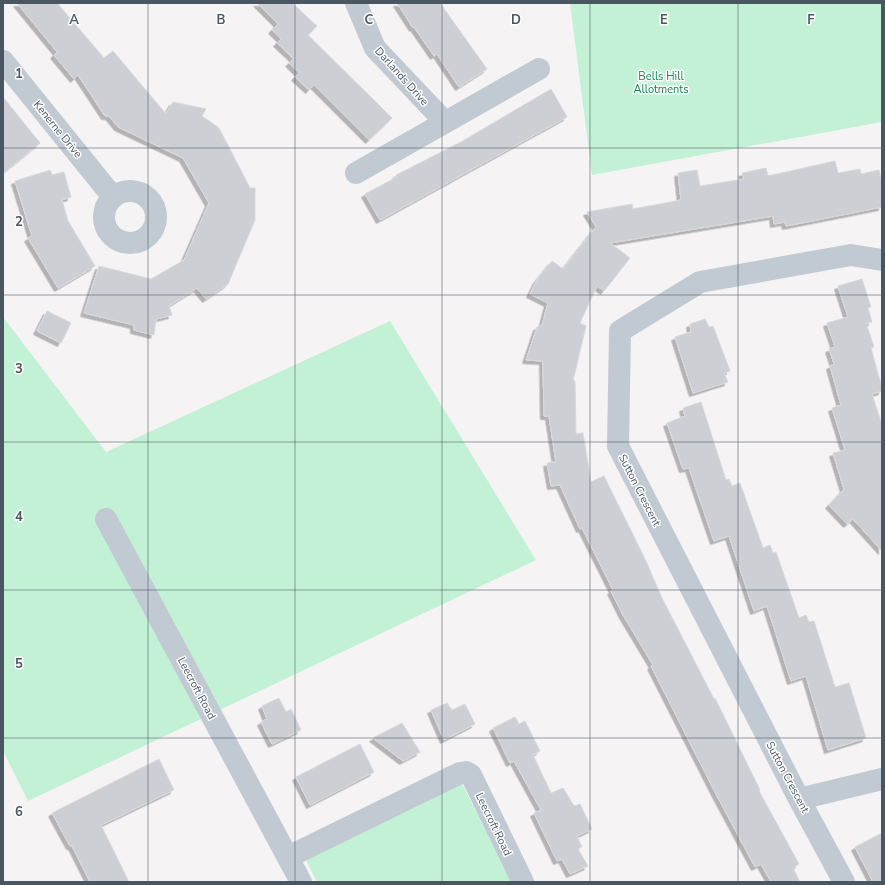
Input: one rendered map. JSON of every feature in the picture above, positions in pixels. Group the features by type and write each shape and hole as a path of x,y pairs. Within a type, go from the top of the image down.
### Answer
{"street":[{"name":"Darlands Drive","path":"356,3 375,48 445,122"},
{"name":"Kenerne Drive","path":"3,61 113,197"},
{"path":"356,173 539,69"},
{"path":"851,255 882,245"},
{"name":"Sutton Crescent","path":"844,882 799,799 618,446 620,331 700,282 851,255 882,260"},
{"name":"Leecroft Road","path":"106,519 301,882"},
{"name":"Leecroft Road","path":"288,857 466,772 471,776 523,882"},
{"path":"799,799 882,779"}],"green space":[{"name":"Bells Hill Allotments","path":"570,3 882,3 882,122 592,175"},
{"path":"3,317 106,452 390,321 536,560 28,801 3,751"},
{"path":"462,784 512,882 317,882 306,860"}],"building":[{"path":"17,3 57,3 104,58 113,51 166,114 173,102 206,109 202,116 219,128 250,188 255,188 255,220 228,284 206,299 197,288 169,306 172,315 156,319 154,335 134,330 134,325 84,313 99,266 151,279 184,260 209,203 183,158 118,127 109,116 105,116 78,75 74,79 54,55 57,52"},
{"path":"257,3 292,3 317,26 308,35 392,118 369,140 314,85 309,90 295,77 299,73 289,63 294,59 277,43 281,39 272,30 278,24"},
{"path":"397,3 440,3 487,69 459,87 437,54 434,56 414,27 413,28"},
{"path":"551,89 567,117 380,220 365,194 397,177 396,175 461,142"},
{"path":"3,97 40,143 3,173"},
{"path":"835,161 838,173 860,169 861,174 879,170 882,184 882,207 786,226 785,222 774,224 773,216 610,243 630,258 604,291 597,286 580,323 586,326 573,381 575,381 576,434 583,433 591,482 604,476 646,561 662,598 714,699 715,698 760,790 759,791 799,864 793,868 800,882 771,882 761,864 755,867 716,794 651,666 653,665 623,615 611,591 613,590 582,528 580,529 560,485 551,486 547,463 556,462 549,416 544,416 543,361 526,360 537,327 542,325 548,303 530,294 537,280 552,261 563,269 596,227 587,212 632,204 633,209 681,200 678,173 697,170 700,186 744,179 742,173 766,168 768,176"},
{"path":"50,170 52,175 64,172 71,197 62,200 68,221 95,266 58,288 28,238 32,236 15,181"},
{"path":"862,279 871,307 868,308 872,322 866,323 874,347 871,348 882,388 882,391 872,394 882,425 882,551 853,519 847,524 829,505 844,489 833,453 845,450 832,408 841,405 830,366 834,364 829,349 835,347 827,323 848,317 838,286"},
{"path":"47,311 71,323 61,343 37,331"},
{"path":"705,319 709,327 713,326 730,371 724,373 728,382 693,393 675,337 691,332 690,324"},
{"path":"701,402 726,480 729,479 732,486 740,483 763,548 770,545 773,553 776,552 799,618 806,615 809,622 814,621 835,687 849,683 866,738 828,750 806,676 791,681 767,606 754,611 729,536 714,541 689,468 683,469 667,423 685,416 683,408"},
{"path":"279,698 286,712 291,709 301,730 272,744 261,722 267,719 262,706"},
{"path":"447,703 452,710 465,704 475,724 444,740 431,710"},
{"path":"515,717 519,724 525,721 540,751 533,755 551,793 563,788 574,806 580,804 592,829 577,836 582,847 578,849 588,866 570,874 562,859 557,861 534,813 541,810 514,761 510,763 493,728"},
{"path":"402,723 420,752 403,761 373,738"},
{"path":"360,744 374,772 310,805 296,777"},
{"path":"159,759 174,790 101,825 129,882 90,882 72,846 70,846 52,813"},
{"path":"882,833 882,882 873,882 855,847"}]}
